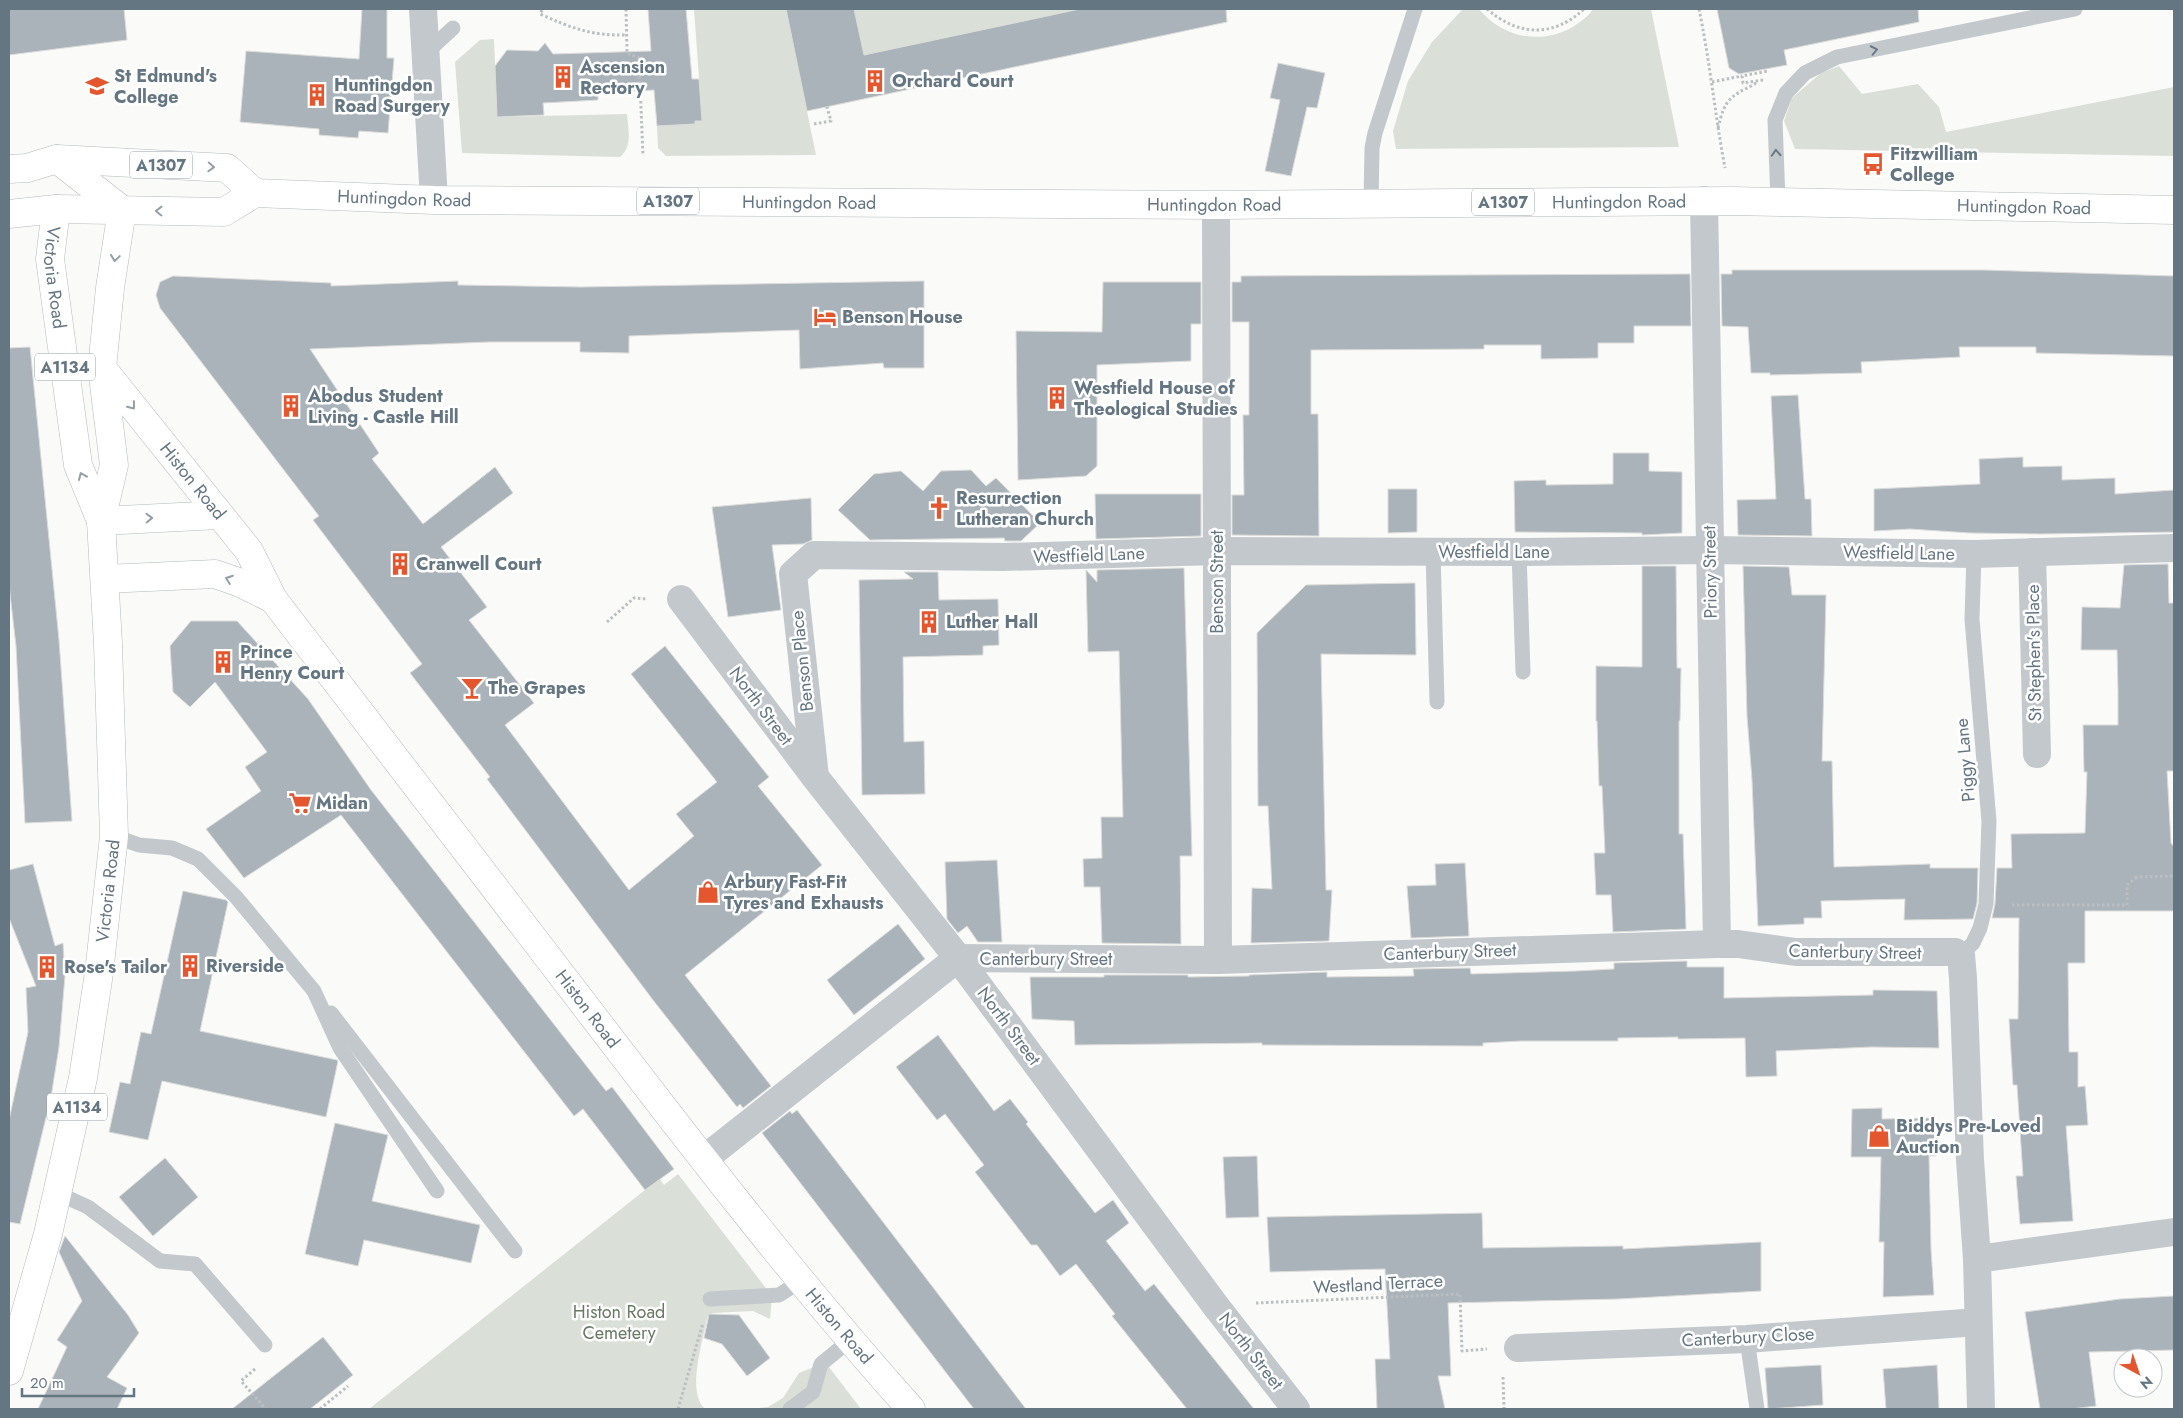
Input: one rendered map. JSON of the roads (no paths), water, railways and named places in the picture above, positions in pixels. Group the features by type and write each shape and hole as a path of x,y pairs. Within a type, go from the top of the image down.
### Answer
{"main road":[{"name":"A1307","path":"57,159 227,168 256,194"},
{"path":"9,170 26,168 57,159 122,210"},
{"name":"A1307","path":"56,209 116,163"},
{"name":"Huntingdon Road","path":"256,194 434,200 1216,205 1731,200 2174,210"},
{"path":"9,214 56,209 224,212 256,194"},
{"name":"Victoria Road","path":"56,209 50,259 78,465 101,520"},
{"name":"Victoria Road","path":"9,1371 48,1234 83,1078 99,972 114,836 105,580 101,520 114,465 102,368 110,288 122,210"},
{"name":"Histon Road","path":"102,368 249,551 274,600 704,1159 800,1281 849,1340 911,1409"},
{"path":"101,520 219,515"},
{"name":"Histon Road","path":"105,580 215,574 238,582 274,600"}],"street":[{"path":"423,9 434,200"},
{"name":"Priory Street","path":"1704,200 1717,944"},
{"name":"Benson Street","path":"1216,205 1218,960"},
{"name":"Westfield Lane","path":"814,555 1004,557 1217,551 1519,552 1709,550 1974,554 2174,548"},
{"name":"St Stephen's Place","path":"2032,552 2037,754"},
{"name":"Benson Place","path":"814,555 793,574 815,777"},
{"name":"North Street","path":"681,599 815,777 958,958 1215,1305 1296,1409"},
{"name":"Canterbury Street","path":"704,1159 958,958 1218,960 1717,944 1738,944 1796,952 1955,952 1960,956"},
{"path":"1960,956 1977,1259 1980,1409"},
{"path":"1977,1259 2174,1232"},
{"name":"Canterbury Close","path":"1518,1348 1747,1338 1978,1322"}],"lane":[{"path":"1371,203 1372,148 1375,133 1416,9"},
{"path":"1778,201 1775,120 1786,93 1805,73 1837,57 2075,9"},
{"path":"426,53 454,28"},
{"path":"1433,552 1437,702"},
{"path":"1519,552 1523,672"},
{"name":"Piggy Lane","path":"1960,956 1973,943 1980,928 1986,904 1989,821 1972,619 1974,554"},
{"path":"114,836 139,845 172,848 198,859 236,897 314,991 515,1251"},
{"path":"314,991 340,1048 437,1191"},
{"path":"57,1193 88,1207 160,1260 195,1264 264,1345"},
{"path":"710,1299 779,1295 800,1281"},
{"path":"1747,1338 1756,1409"},
{"path":"790,1409 813,1392 821,1364 849,1340"}],"place":[{"name":"Ascension Rectory","path":"563,77"},
{"name":"Orchard Court","path":"875,81"},
{"name":"St Edmund's College","path":"97,86"},
{"name":"Huntingdon Road Surgery","path":"317,95"},
{"name":"Fitzwilliam College","path":"1873,164"},
{"name":"Benson House","path":"825,317"},
{"name":"Westfield House of Theological Studies","path":"1057,398"},
{"name":"Abodus Student Living - Castle Hill","path":"291,406"},
{"name":"Resurrection Lutheran Church","path":"939,508"},
{"name":"Cranwell Court","path":"400,564"},
{"name":"Luther Hall","path":"929,622"},
{"name":"Prince Henry Court","path":"223,662"},
{"name":"The Grapes","path":"472,688"},
{"name":"Midan","path":"300,803"},
{"name":"Arbury Fast-Fit Tyres and Exhausts","path":"708,892"},
{"name":"Riverside","path":"190,966"},
{"name":"Rose's Tailor","path":"47,967"},
{"name":"Biddys Pre-Loved Auction","path":"1879,1136"}],"park label":[{"name":"Histon Road Cemetery","path":"619,1322"}]}
